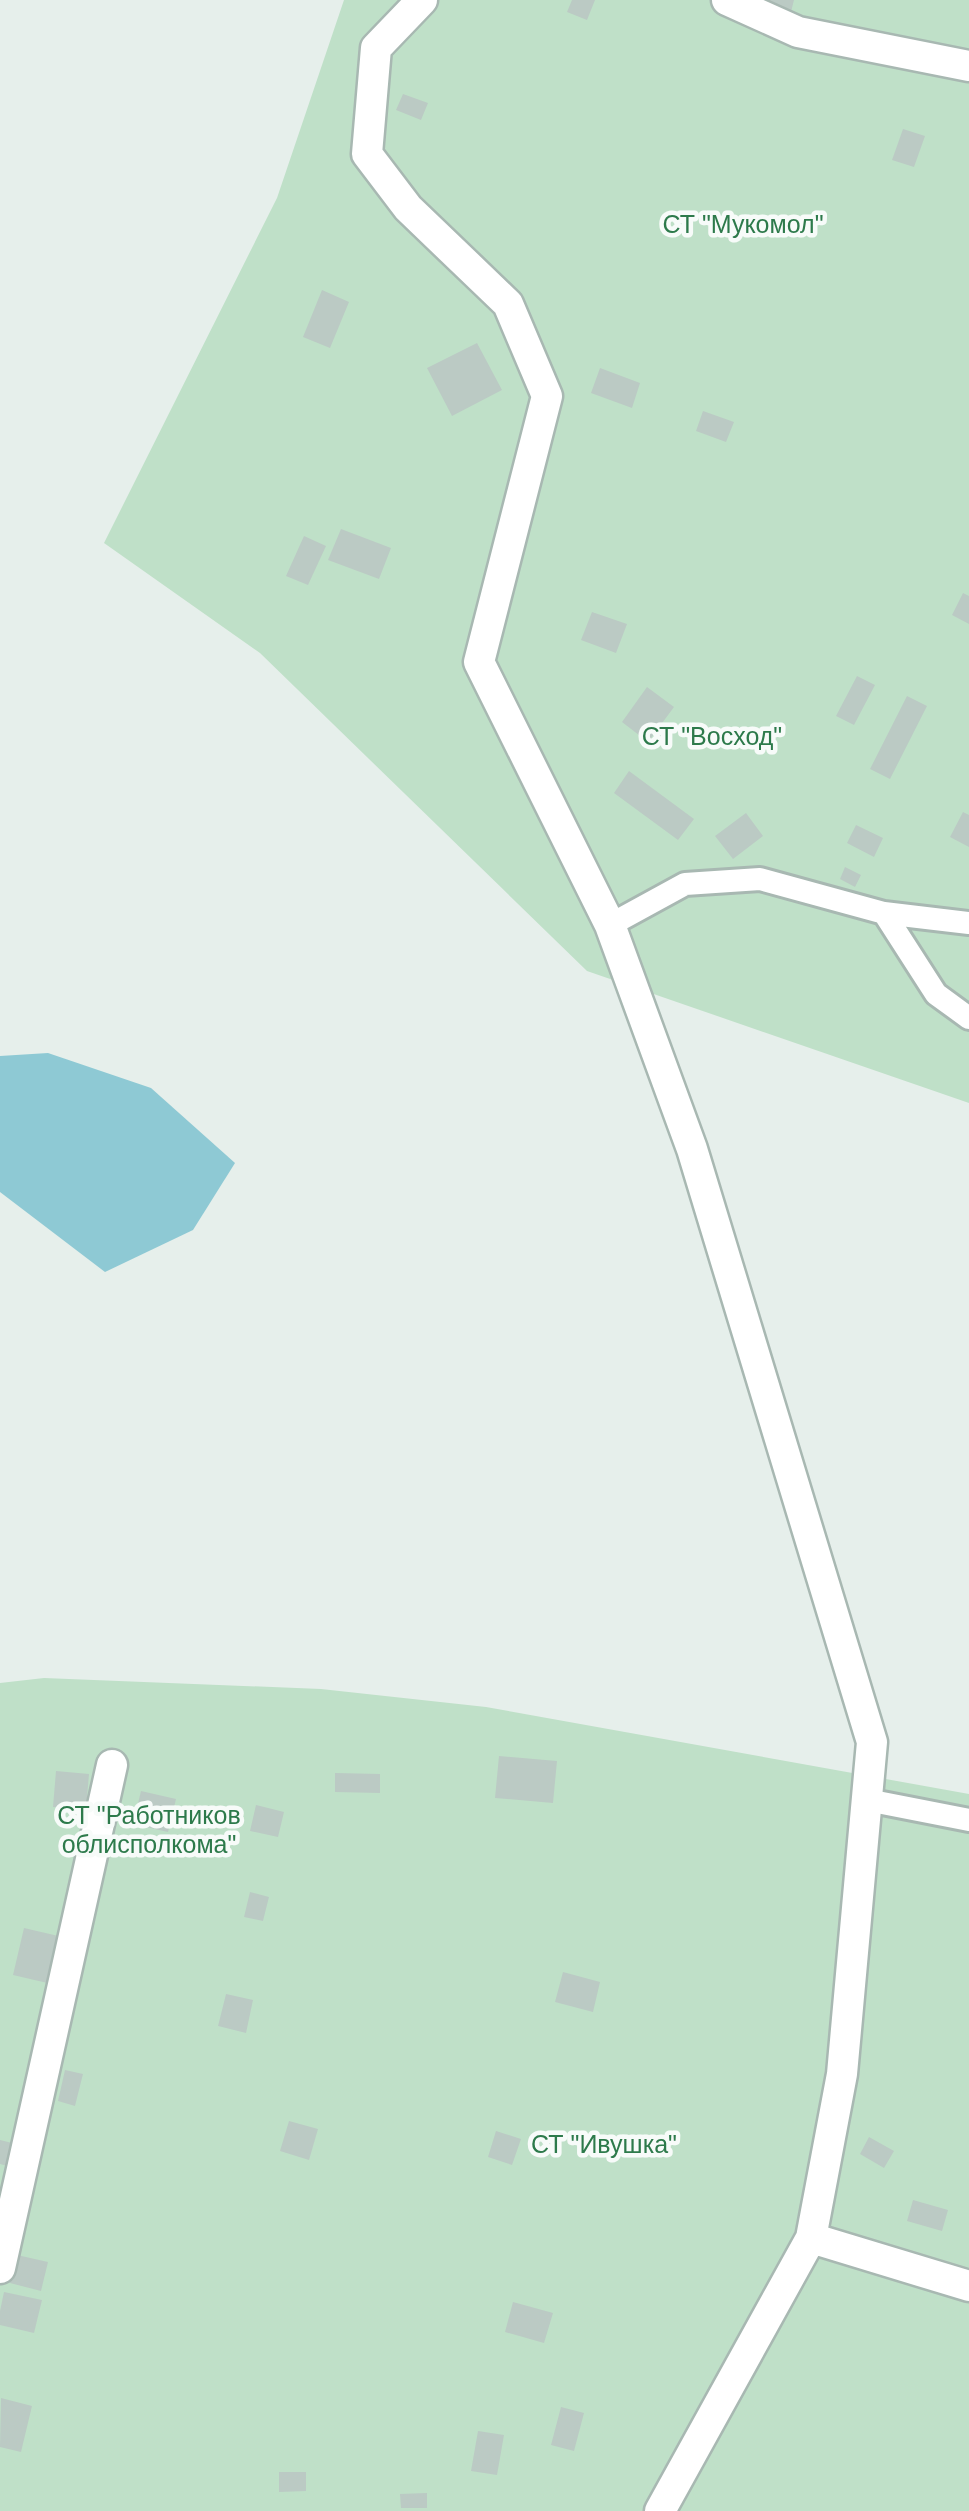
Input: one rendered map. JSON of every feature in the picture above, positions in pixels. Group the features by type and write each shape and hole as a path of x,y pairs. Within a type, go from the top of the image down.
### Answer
{"street":[{"path":"422,0 376,48 367,154 408,208 508,304 547,396 479,662 610,925 692,1149 872,1742 842,2074 811,2238 660,2511"},
{"path":"727,0 798,32 969,66"},
{"path":"0,2268 112,1764"},
{"path":"811,2238 969,2286"}],"lane":[{"path":"610,925 684,884 760,879 884,914 969,923"},
{"path":"884,914 936,994 969,1018"},
{"path":"867,1800 969,1820"}],"green space":[{"name":"СТ \"Восход\"","path":"344,0 969,0 969,1103 587,971 260,653 104,543 277,198"},
{"name":"СТ \"Ивушка\"","path":"44,1678 321,1689 486,1707 969,1794 969,2511 0,2511 0,1683"}],"water":[{"path":"48,1053 151,1088 235,1163 193,1230 105,1272 0,1192 0,1056"}],"building":[{"path":"572,0 595,0 587,20 567,12"},
{"path":"794,0 791,12 762,3"},
{"path":"403,94 428,103 421,120 396,110"},
{"path":"903,129 925,136 914,167 892,160"},
{"path":"322,290 349,302 330,348 303,337"},
{"path":"477,343 502,390 452,416 427,368"},
{"path":"600,368 640,383 632,408 591,393"},
{"path":"703,411 734,422 726,442 696,431"},
{"path":"341,529 391,548 379,579 328,560"},
{"path":"304,536 326,546 308,585 286,576"},
{"path":"963,593 969,596 969,624 952,615"},
{"path":"592,612 627,624 616,653 581,640"},
{"path":"857,676 875,685 854,725 836,716"},
{"path":"647,687 674,707 648,742 622,722"},
{"path":"907,696 927,706 890,779 870,769"},
{"path":"629,771 694,819 678,840 614,793"},
{"path":"963,812 969,815 969,847 950,837"},
{"path":"746,813 763,836 733,859 715,836"},
{"path":"856,825 883,838 874,857 847,843"},
{"path":"845,867 861,875 855,887 840,879"},
{"path":"499,1756 557,1761 553,1803 495,1798"},
{"path":"56,1771 89,1774 86,1809 53,1807"},
{"path":"335,1773 380,1774 380,1793 335,1792"},
{"path":"141,1791 176,1799 168,1832 133,1824"},
{"path":"256,1805 284,1812 278,1837 250,1831"},
{"path":"250,1892 269,1897 263,1921 244,1917"},
{"path":"24,1928 67,1938 56,1985 13,1975"},
{"path":"563,1972 600,1982 593,2012 555,2002"},
{"path":"226,1994 253,2000 246,2033 218,2026"},
{"path":"65,2070 83,2074 75,2106 58,2101"},
{"path":"289,2121 318,2129 309,2160 280,2151"},
{"path":"496,2131 521,2139 512,2165 488,2157"},
{"path":"869,2137 894,2151 884,2168 860,2154"},
{"path":"0,2140 20,2145 15,2168 0,2164"},
{"path":"913,2200 948,2210 942,2231 907,2221"},
{"path":"17,2255 48,2262 41,2291 10,2283"},
{"path":"4,2292 42,2300 34,2333 0,2325"},
{"path":"513,2302 553,2313 544,2343 505,2332"},
{"path":"1,2398 32,2406 21,2452 0,2447"},
{"path":"561,2407 584,2413 574,2451 551,2445"},
{"path":"478,2431 504,2435 497,2475 471,2471"},
{"path":"279,2472 306,2472 306,2491 279,2492"},
{"path":"427,2493 427,2508 401,2508 400,2494"}],"park label":[{"name":"СТ \"Мукомол\"","path":"743,224"},
{"name":"СТ \"Работников облисполкома\"","path":"149,1830"}]}
